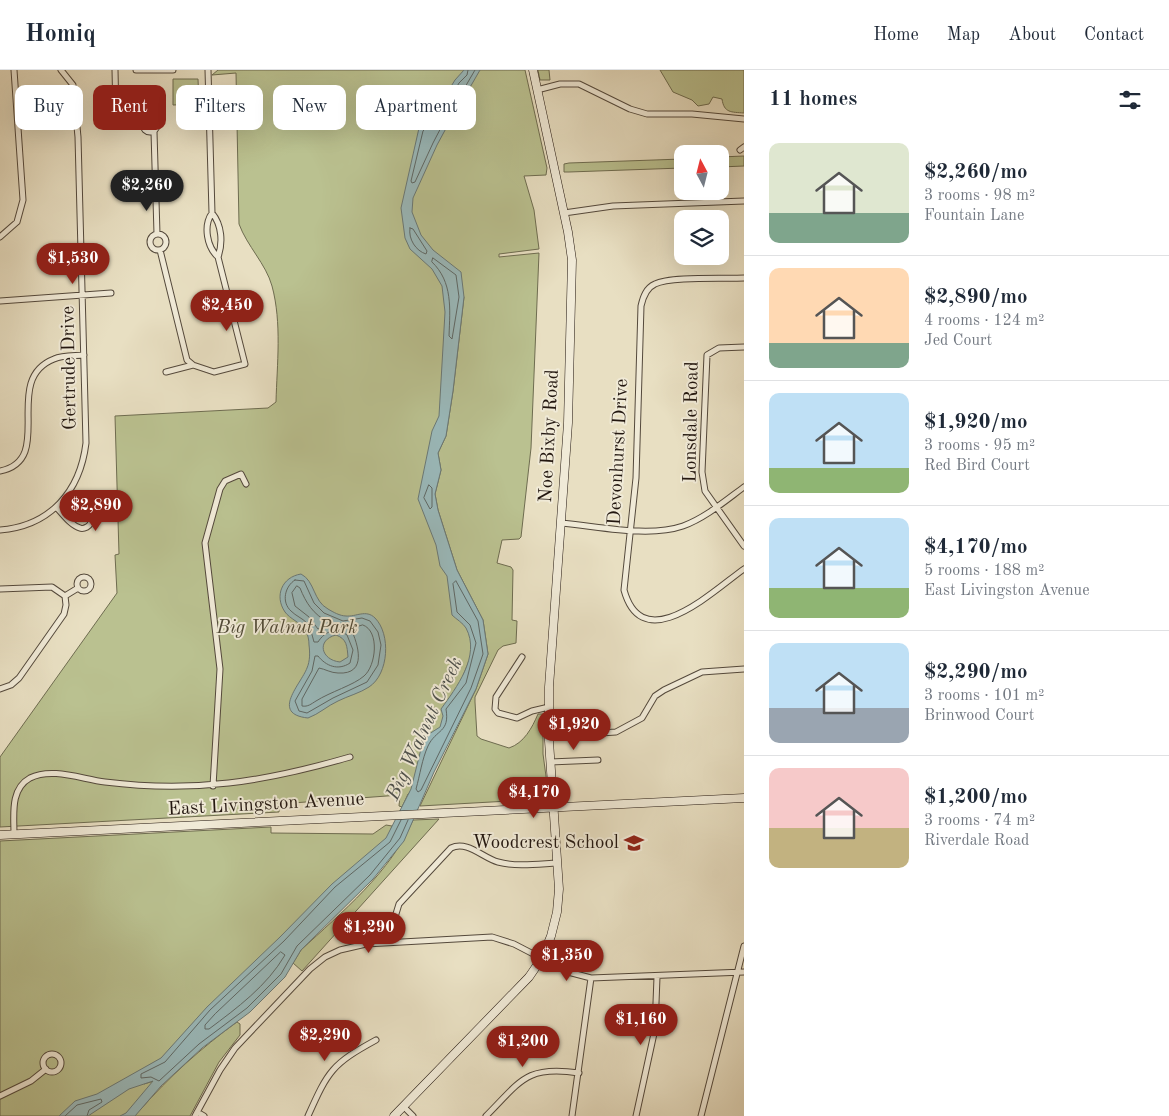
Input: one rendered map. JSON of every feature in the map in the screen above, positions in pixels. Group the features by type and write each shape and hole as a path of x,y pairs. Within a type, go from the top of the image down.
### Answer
{"street":[{"path":"0,237 12,228 22,209 14,70"},
{"path":"115,70 115,85"},
{"path":"136,70 173,70"},
{"name":"Noe Bixby Road","path":"394,1116 515,993 542,958 551,936 557,912 558,863 550,762 549,707 568,423 572,274 571,245 533,70"},
{"name":"Gertrude Drive","path":"0,530 29,524 56,507 68,494 81,470 86,443 80,170 74,92 71,81 63,71"},
{"path":"160,250 187,360 193,365 214,372 245,364 218,257 212,252 207,229 207,222 212,214 208,73"},
{"path":"537,90 560,84 579,84 630,109 647,114 692,114 744,119"},
{"path":"146,130 147,132 154,132 157,234"},
{"path":"564,214 613,206 744,201"},
{"path":"212,214 216,218 220,233 221,250 218,257"},
{"path":"157,234 152,236 150,244 155,250 160,250"},
{"path":"157,234 166,240 164,247 160,250"},
{"name":"Devonhurst Drive","path":"744,278 655,283 648,288 641,306 636,478 624,590 630,604 646,618 662,621 678,616 744,569"},
{"path":"0,301 111,293"},
{"name":"Lonsdale Road","path":"744,346 712,350 707,355 703,478 706,491 744,546"},
{"path":"0,471 14,466 26,451 28,390 35,373 44,364 56,358 84,355"},
{"path":"166,372 193,365"},
{"path":"213,786 220,704 220,660 205,543 217,497 225,482 241,474 246,484"},
{"path":"561,523 652,531 675,528 693,522 744,487"},
{"path":"56,507 78,527 82,529 89,526 91,522 90,515 68,494"},
{"path":"0,589 52,587 64,596 66,605 64,614 19,678 11,685 0,689"},
{"path":"64,596 78,588"},
{"path":"522,657 496,697 495,709 498,713 517,718 549,707"},
{"path":"570,735 616,732 642,718 655,696 664,690 702,672 744,669"},
{"path":"549,736 562,735"},
{"path":"14,834 14,801 17,792 26,781 38,775 60,774 143,786 213,786 293,774 350,757"},
{"path":"550,762 598,760"},
{"name":"East Livingston Avenue","path":"0,835 744,798"},
{"path":"395,942 395,917 399,904 451,848 464,846 504,863 558,863"},
{"path":"204,1116 196,1114 225,1062 255,1025 310,969 325,957 340,950 366,944 492,937 514,944 568,972 591,978 657,977 744,972"},
{"path":"701,1116 744,946"},
{"path":"636,1116 655,1029 657,977"},
{"path":"572,1116 591,978"},
{"path":"308,1116 331,1070 355,1052 376,1040"},
{"path":"0,1096 31,1081 46,1069"},
{"path":"486,1116 530,1076 552,1069 579,1073"},
{"path":"404,1106 413,1116"}],"green space":[{"name":"Big Walnut Park","path":"218,70 525,70 547,168 546,175 524,176 534,210 539,249 499,254 499,257 539,253 531,448 521,537 519,539 502,540 497,563 511,567 513,570 512,620 517,621 516,643 503,646 498,650 475,697 475,702 477,736 509,748 523,739 538,714 543,714 543,754 548,791 545,799 420,806 476,689 488,654 483,620 457,570 438,510 435,494 441,470 438,453 446,436 464,297 448,277 443,418 428,476 436,526 480,633 420,785 408,794 402,807 399,806 400,795 279,804 279,812 0,827 0,757 117,593 115,555 119,554 115,416 268,408 276,402 278,344 275,300 269,278 239,224 237,130 263,130 263,85 236,85 236,73 212,75"},
{"path":"538,70 549,70 550,80 540,80"},
{"path":"660,70 744,70 744,113 729,111 724,107 722,99 713,97 709,104 698,106 692,100 673,92"},
{"path":"173,79 198,79 198,85 176,85 176,105 173,105"},
{"path":"744,156 744,166 729,167 729,157"},
{"path":"674,159 674,168 564,172 564,164"},
{"path":"439,819 302,971 293,963 301,950 349,906 379,874 404,839 413,820"},
{"path":"386,825 392,826 389,834 394,834 144,1084 154,1081 140,1110 162,1086 198,1053 237,1022 240,1024 240,1035 219,1062 190,1116 0,1116 0,841 271,827 271,833 373,834"}],"water":[{"path":"464,70 480,70 471,85 452,85"},
{"path":"419,130 445,130 413,198 412,212 421,235 433,250 461,272 464,297 453,391 446,436 438,453 441,470 435,494 438,510 457,570 483,620 488,654 476,689 434,772 404,841 373,879 301,950 285,977 250,1012 202,1048 161,1086 135,1116 120,1116 126,1113 153,1081 129,1089 88,1116 59,1116 75,1101 97,1094 161,1058 207,1007 332,884 386,838 411,789 422,745 429,734 440,727 443,716 441,709 465,671 471,650 470,639 465,626 452,615 447,576 440,566 436,545 418,499 432,431 439,416 445,312 442,286 432,269 410,249 405,238 401,208"},
{"path":"301,574 306,577 319,601 334,613 346,616 372,615 380,625 385,643 386,654 384,664 376,681 369,687 334,703 308,718 291,711 289,705 304,675 310,657 309,639 306,632 285,612 280,600 282,588 294,576","holes":["336,635 346,643 347,649 348,657 340,662 329,658 323,650 323,645 326,641"]}],"place":[{"name":"Woodcrest School","path":"634,843"}],"water label":[{"name":"Big Walnut Creek","path":"425,729"}]}
